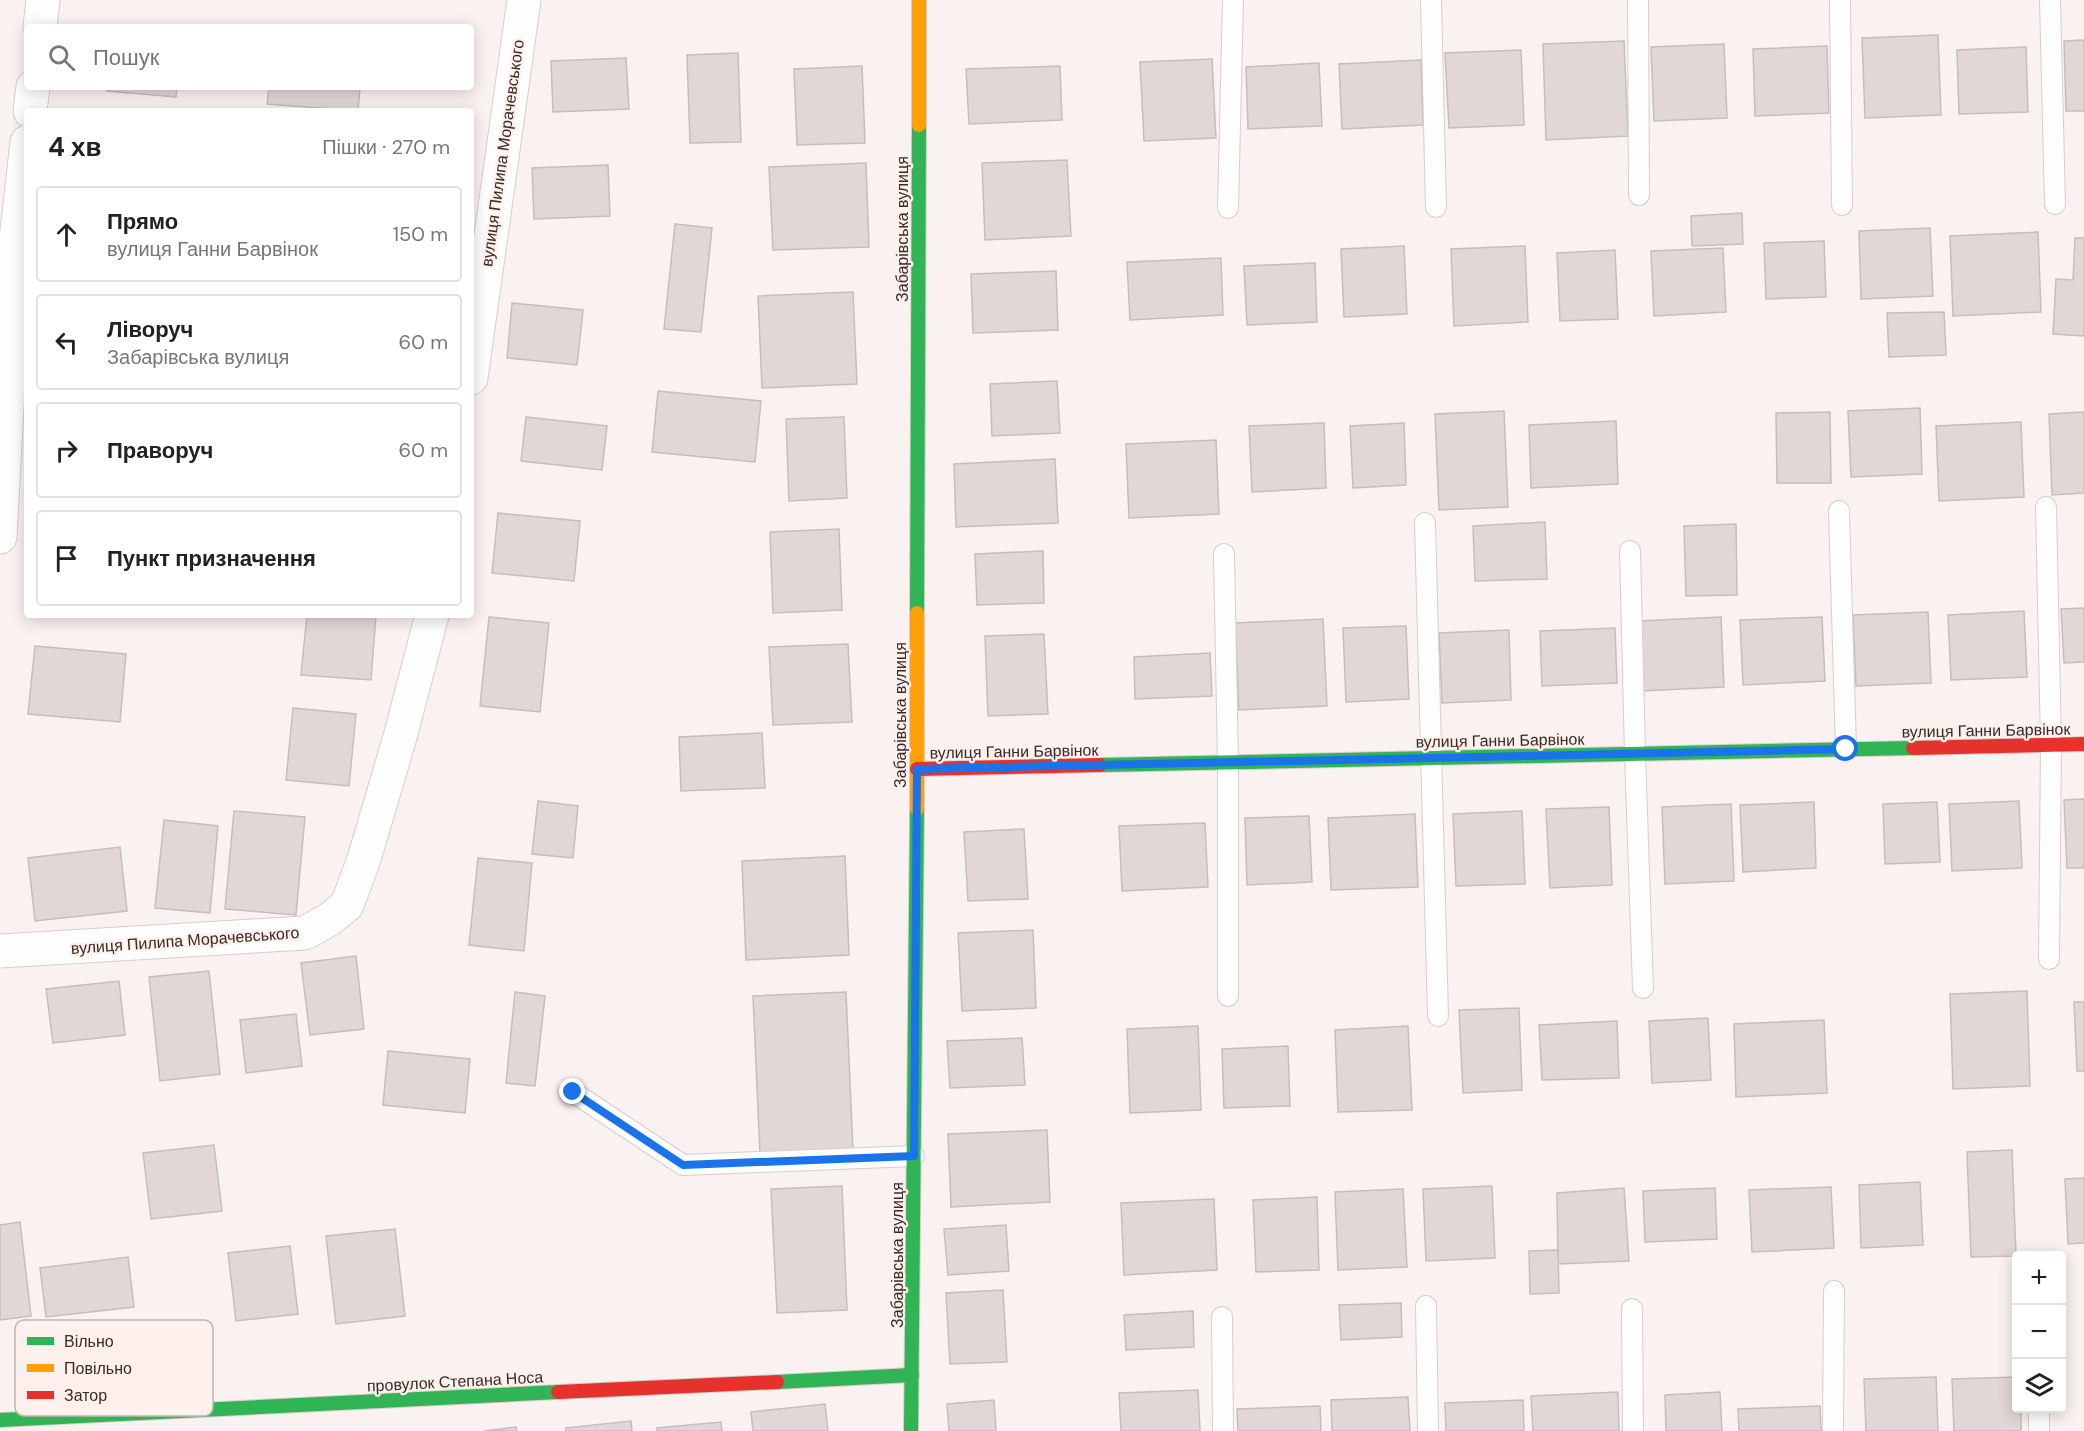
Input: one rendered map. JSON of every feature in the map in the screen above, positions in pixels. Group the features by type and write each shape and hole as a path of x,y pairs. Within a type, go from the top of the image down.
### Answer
{"street":[{"path":"40,24 43,0"},
{"name":"вулиця Пилипа Морачевського","path":"474,357 524,0"},
{"name":"Забарівська вулиця","path":"911,1431 917,769 919,0"},
{"path":"30,108 33,90"},
{"path":"0,537 16,240 24,168"},
{"name":"вулиця Пилипа Морачевського","path":"0,951 304,933 330,919 347,905 364,859 400,737 431,618"},
{"name":"вулиця Ганни Барвінок","path":"917,769 2084,744"},
{"name":"провулок Степана Носа","path":"213,1409 912,1375"},
{"name":"провулок Степана Носа","path":"0,1420 81,1416"}],"lane":[{"path":"1228,208 1233,0"},
{"path":"1431,0 1436,207"},
{"path":"1638,0 1639,195"},
{"path":"1840,0 1842,205"},
{"path":"2050,0 2055,204"},
{"path":"2046,507 2050,745 2049,959"},
{"path":"1839,511 1846,749"},
{"path":"1425,523 1438,1016"},
{"path":"1630,551 1643,988"},
{"path":"1224,554 1228,996"},
{"path":"573,1092 683,1165 914,1156"},
{"path":"1833,1431 1834,1291"},
{"path":"1426,1306 1428,1431"},
{"path":"1632,1309 1633,1431"},
{"path":"1222,1317 1223,1431"},
{"path":"2039,1413 2039,1431"}],"building":[{"path":"1938,35 1941,115 1865,118 1862,38"},
{"path":"2084,40 2084,111 2066,111 2064,41"},
{"path":"1624,41 1628,136 1546,140 1543,44"},
{"path":"1724,44 1727,118 1654,121 1651,47"},
{"path":"1827,46 1829,113 1755,116 1753,49"},
{"path":"2026,47 2028,112 1959,114 1957,50"},
{"path":"1521,50 1524,125 1449,128 1445,53"},
{"path":"738,53 741,142 690,143 687,55"},
{"path":"626,58 629,109 553,112 551,61"},
{"path":"1212,59 1216,138 1144,141 1140,62"},
{"path":"1421,60 1423,125 1342,129 1339,64"},
{"path":"1319,63 1322,126 1248,129 1246,67"},
{"path":"862,66 865,143 797,145 794,69"},
{"path":"1060,66 1062,120 969,124 966,69"},
{"path":"107,90 177,90 176,97"},
{"path":"269,90 360,90 358,108 267,104"},
{"path":"1067,160 1071,236 985,240 982,163"},
{"path":"866,163 869,247 773,250 769,167"},
{"path":"608,165 610,216 534,219 532,168"},
{"path":"1742,213 1743,244 1692,246 1691,216"},
{"path":"675,224 712,228 701,332 664,329"},
{"path":"1930,228 1933,296 1861,299 1859,231"},
{"path":"2038,232 2041,312 1953,316 1950,236"},
{"path":"2075,238 2084,238 2084,336 2053,334 2056,279 2073,280"},
{"path":"1824,241 1826,297 1766,299 1764,243"},
{"path":"1404,246 1407,314 1344,317 1341,249"},
{"path":"1525,246 1528,322 1454,326 1451,249"},
{"path":"1723,248 1726,312 1654,316 1651,251"},
{"path":"1615,250 1618,319 1560,321 1557,253"},
{"path":"1221,258 1223,315 1130,320 1127,262"},
{"path":"1315,263 1317,322 1247,325 1244,266"},
{"path":"1056,271 1058,330 973,333 971,274"},
{"path":"853,292 857,384 762,388 758,296"},
{"path":"512,303 583,310 577,365 507,358"},
{"path":"1944,312 1946,355 1889,357 1887,313"},
{"path":"1057,381 1060,433 992,436 990,384"},
{"path":"658,391 761,401 755,462 652,452"},
{"path":"1920,408 1922,474 1851,477 1848,411"},
{"path":"1504,411 1508,507 1439,510 1435,414"},
{"path":"1830,412 1831,483 1777,483 1776,413"},
{"path":"2084,412 2084,493 2052,495 2049,414"},
{"path":"526,417 607,426 602,470 521,461"},
{"path":"844,417 847,498 789,501 786,419"},
{"path":"1616,421 1618,484 1531,488 1529,425"},
{"path":"2021,422 2024,497 1939,501 1936,426"},
{"path":"1324,423 1326,488 1252,492 1249,426"},
{"path":"1404,423 1406,485 1353,488 1350,426"},
{"path":"1216,440 1219,514 1129,518 1126,444"},
{"path":"1055,459 1058,523 956,527 954,464"},
{"path":"498,513 580,521 574,581 492,573"},
{"path":"1545,522 1547,579 1475,581 1473,526"},
{"path":"1736,524 1737,595 1686,596 1684,526"},
{"path":"839,529 842,610 773,613 770,532"},
{"path":"1043,551 1044,603 977,605 975,554"},
{"path":"2084,608 2084,662 2064,663 2061,609"},
{"path":"2024,611 2027,677 1951,680 1948,615"},
{"path":"1928,612 1931,683 1856,686 1853,615"},
{"path":"489,617 549,623 540,712 480,706"},
{"path":"1721,617 1724,687 1642,691 1639,621"},
{"path":"1822,617 1825,681 1743,685 1740,620"},
{"path":"307,618 376,618 371,680 301,675"},
{"path":"1323,619 1327,706 1239,710 1235,623"},
{"path":"1406,626 1409,699 1346,702 1343,628"},
{"path":"1615,628 1617,683 1542,686 1540,631"},
{"path":"1509,630 1511,700 1442,703 1439,633"},
{"path":"1044,634 1048,714 988,716 985,636"},
{"path":"848,644 852,722 773,725 769,647"},
{"path":"35,646 126,654 120,722 28,714"},
{"path":"1210,653 1212,696 1135,699 1134,657"},
{"path":"293,708 356,714 349,786 286,780"},
{"path":"762,733 765,788 681,791 679,737"},
{"path":"2084,799 2084,868 2067,868 2064,800"},
{"path":"538,801 578,806 573,858 532,854"},
{"path":"2019,801 2022,868 1952,871 1949,804"},
{"path":"1814,802 1816,868 1743,872 1740,805"},
{"path":"1937,802 1940,862 1885,864 1883,804"},
{"path":"1731,804 1734,881 1665,884 1662,807"},
{"path":"1609,807 1612,885 1550,888 1546,809"},
{"path":"234,811 305,817 296,915 225,909"},
{"path":"1522,811 1525,884 1456,886 1453,814"},
{"path":"1415,814 1418,887 1331,890 1328,818"},
{"path":"1309,816 1312,882 1247,885 1245,818"},
{"path":"164,820 218,826 210,913 155,908"},
{"path":"1205,823 1208,887 1122,891 1119,826"},
{"path":"1024,829 1028,899 968,901 964,832"},
{"path":"120,847 127,911 35,921 28,858"},
{"path":"845,856 849,955 746,960 742,861"},
{"path":"478,858 532,863 524,951 469,945"},
{"path":"1033,930 1036,1008 962,1011 958,933"},
{"path":"356,956 364,1029 310,1035 301,963"},
{"path":"209,971 220,1074 160,1081 149,977"},
{"path":"119,981 125,1035 53,1043 46,989"},
{"path":"2027,991 2030,1086 1953,1089 1950,994"},
{"path":"515,992 545,996 535,1086 506,1083"},
{"path":"846,992 853,1150 760,1154 753,996"},
{"path":"2074,1002 2084,1002 2084,1071 2077,1071"},
{"path":"1519,1008 1522,1090 1463,1093 1459,1010"},
{"path":"296,1014 302,1066 246,1073 240,1020"},
{"path":"1708,1018 1711,1080 1652,1083 1649,1021"},
{"path":"1824,1020 1827,1093 1736,1097 1734,1024"},
{"path":"1617,1021 1619,1078 1542,1080 1539,1025"},
{"path":"1198,1026 1201,1110 1130,1113 1127,1029"},
{"path":"1408,1026 1412,1110 1338,1112 1335,1030"},
{"path":"1022,1038 1025,1085 950,1088 947,1041"},
{"path":"1288,1046 1290,1106 1224,1108 1222,1049"},
{"path":"388,1051 470,1059 465,1113 383,1105"},
{"path":"1047,1130 1050,1202 951,1207 948,1134"},
{"path":"214,1145 222,1211 151,1219 143,1153"},
{"path":"2012,1150 2016,1251 2012,1251 2012,1256 1971,1257 1967,1152"},
{"path":"2084,1178 2084,1243 2068,1244 2065,1179"},
{"path":"1920,1182 1923,1245 1861,1248 1859,1185"},
{"path":"842,1186 847,1310 777,1313 771,1189"},
{"path":"1492,1186 1495,1258 1426,1261 1423,1189"},
{"path":"1831,1187 1834,1248 1752,1252 1749,1190"},
{"path":"1624,1188 1629,1261 1558,1264 1557,1193"},
{"path":"1715,1188 1717,1239 1645,1242 1643,1191"},
{"path":"1403,1189 1407,1267 1338,1270 1335,1192"},
{"path":"1317,1197 1319,1270 1256,1272 1253,1200"},
{"path":"1214,1199 1217,1270 1124,1275 1121,1203"},
{"path":"20,1222 31,1316 0,1320 0,1225"},
{"path":"1006,1225 1009,1271 948,1275 944,1229"},
{"path":"395,1229 405,1316 336,1324 326,1236"},
{"path":"290,1246 298,1314 236,1321 228,1253"},
{"path":"1558,1250 1559,1293 1530,1294 1529,1251"},
{"path":"128,1257 134,1307 46,1317 40,1268"},
{"path":"1003,1290 1007,1362 950,1364 946,1293"},
{"path":"1401,1303 1402,1337 1341,1340 1339,1305"},
{"path":"1193,1311 1194,1347 1126,1350 1124,1315"},
{"path":"1936,1377 1938,1431 1866,1431 1864,1379"},
{"path":"2012,1377 2012,1413 2021,1413 2021,1431 1954,1431 1952,1379"},
{"path":"1198,1390 1200,1431 1121,1431 1119,1393"},
{"path":"1618,1392 1619,1431 1533,1431 1531,1396"},
{"path":"1720,1392 1722,1431 1666,1431 1665,1395"},
{"path":"1408,1397 1410,1431 1332,1431 1331,1400"},
{"path":"994,1400 996,1431 949,1431 947,1404"},
{"path":"1523,1400 1524,1431 1446,1431 1445,1403"},
{"path":"825,1404 828,1431 753,1431 751,1412"},
{"path":"1320,1406 1321,1431 1238,1431 1237,1409"},
{"path":"1820,1406 1821,1431 1739,1431 1738,1409"},
{"path":"631,1421 632,1431 566,1431 566,1428"},
{"path":"721,1422 722,1431 657,1431 657,1428"},
{"path":"516,1427 517,1431 484,1431"}],"traffic: fast":[{"path":"917,613 919,125"},
{"path":"1100,765 1913,748"},
{"path":"911,1431 917,809"},
{"path":"777,1382 912,1375"},
{"path":"213,1409 558,1392"},
{"path":"0,1420 80,1416"}],"traffic: slow":[{"path":"919,0 919,125"},
{"path":"917,613 917,809"}],"traffic: jam":[{"path":"1913,748 2084,744"},
{"path":"917,769 1100,765"},
{"path":"558,1392 777,1382"}],"route":[{"path":"573,1092 683,1165 914,1156 917,769 1846,749"}]}
